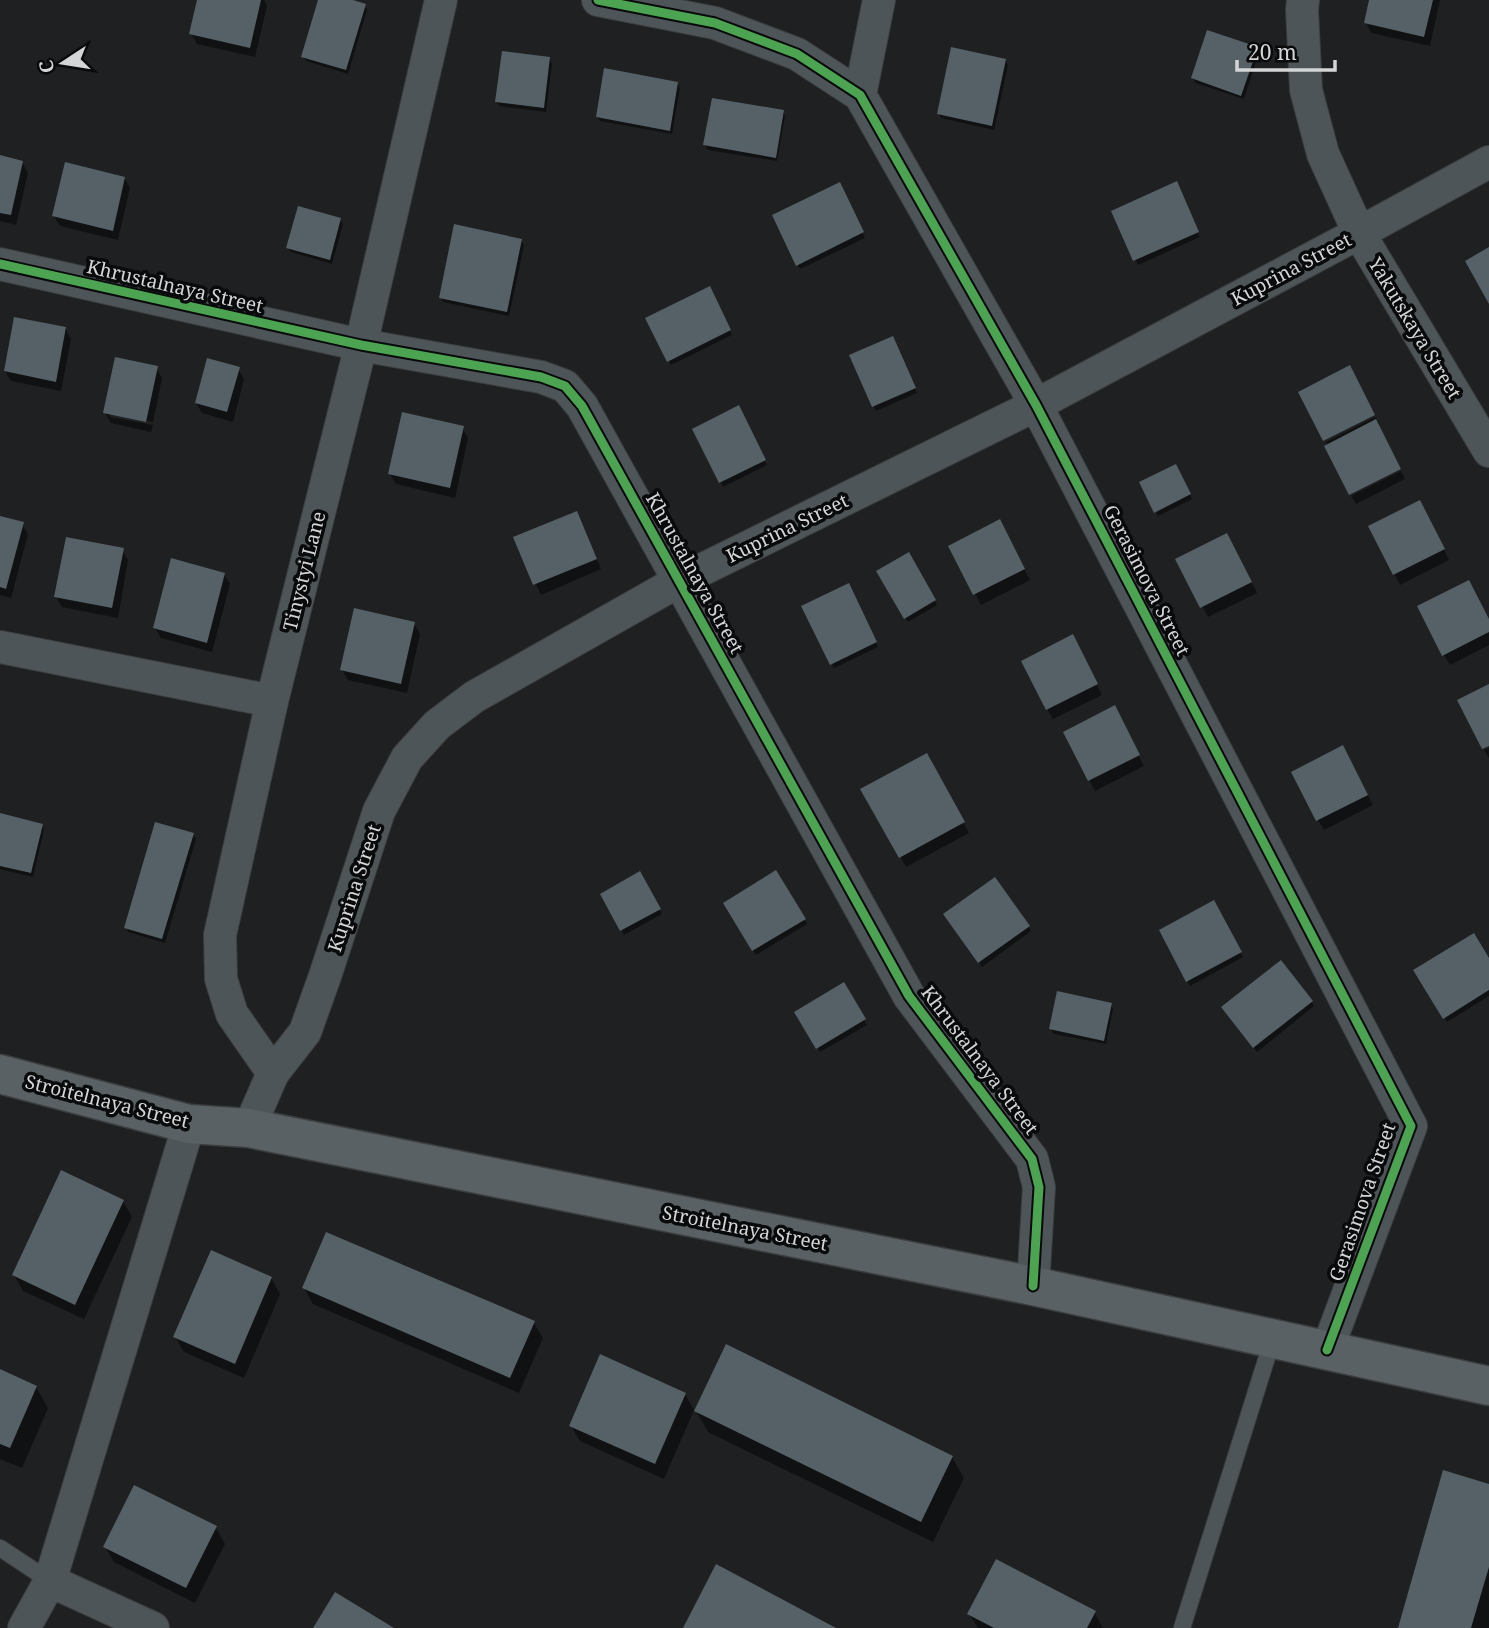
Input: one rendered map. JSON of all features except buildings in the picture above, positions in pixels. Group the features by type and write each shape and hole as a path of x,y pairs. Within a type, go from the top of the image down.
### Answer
{"main road":[{"name":"Stroitelnaya Street","path":"0,1074 189,1124 249,1128 1033,1286 1489,1386"}],"street":[{"name":"Tinystyi Lane","path":"273,1073 232,1014 221,979 220,935 272,701 361,345 441,0"},
{"name":"Gerasimova Street","path":"598,0 715,23 797,54 860,95 1036,405 1411,1126 1327,1350"},
{"path":"860,95 879,0"},
{"name":"Yakutskaya Street","path":"1303,0 1306,90 1323,154 1359,233 1489,451"},
{"name":"Kuprina Street","path":"273,1073 305,1032 326,976 379,811 407,758 437,725 474,698 679,581 1036,405 1489,162"},
{"name":"Khrustalnaya Street","path":"0,264 361,345 541,377 565,386 582,406 909,996 1032,1158 1039,1186 1033,1286"},
{"path":"0,647 272,701"},
{"path":"249,1128 273,1073"},
{"path":"24,1628 50,1581 189,1124"},
{"path":"50,1581 153,1628"}],"lane":[{"path":"1182,1628 1273,1338"},
{"path":"0,1548 50,1581"}],"cycle path":[{"path":"598,0 715,23 797,54 860,95 1036,405 1411,1126 1327,1350"},
{"path":"0,264 361,345 541,377 565,386 582,406 909,996 1032,1159 1039,1187 1033,1286"}]}
